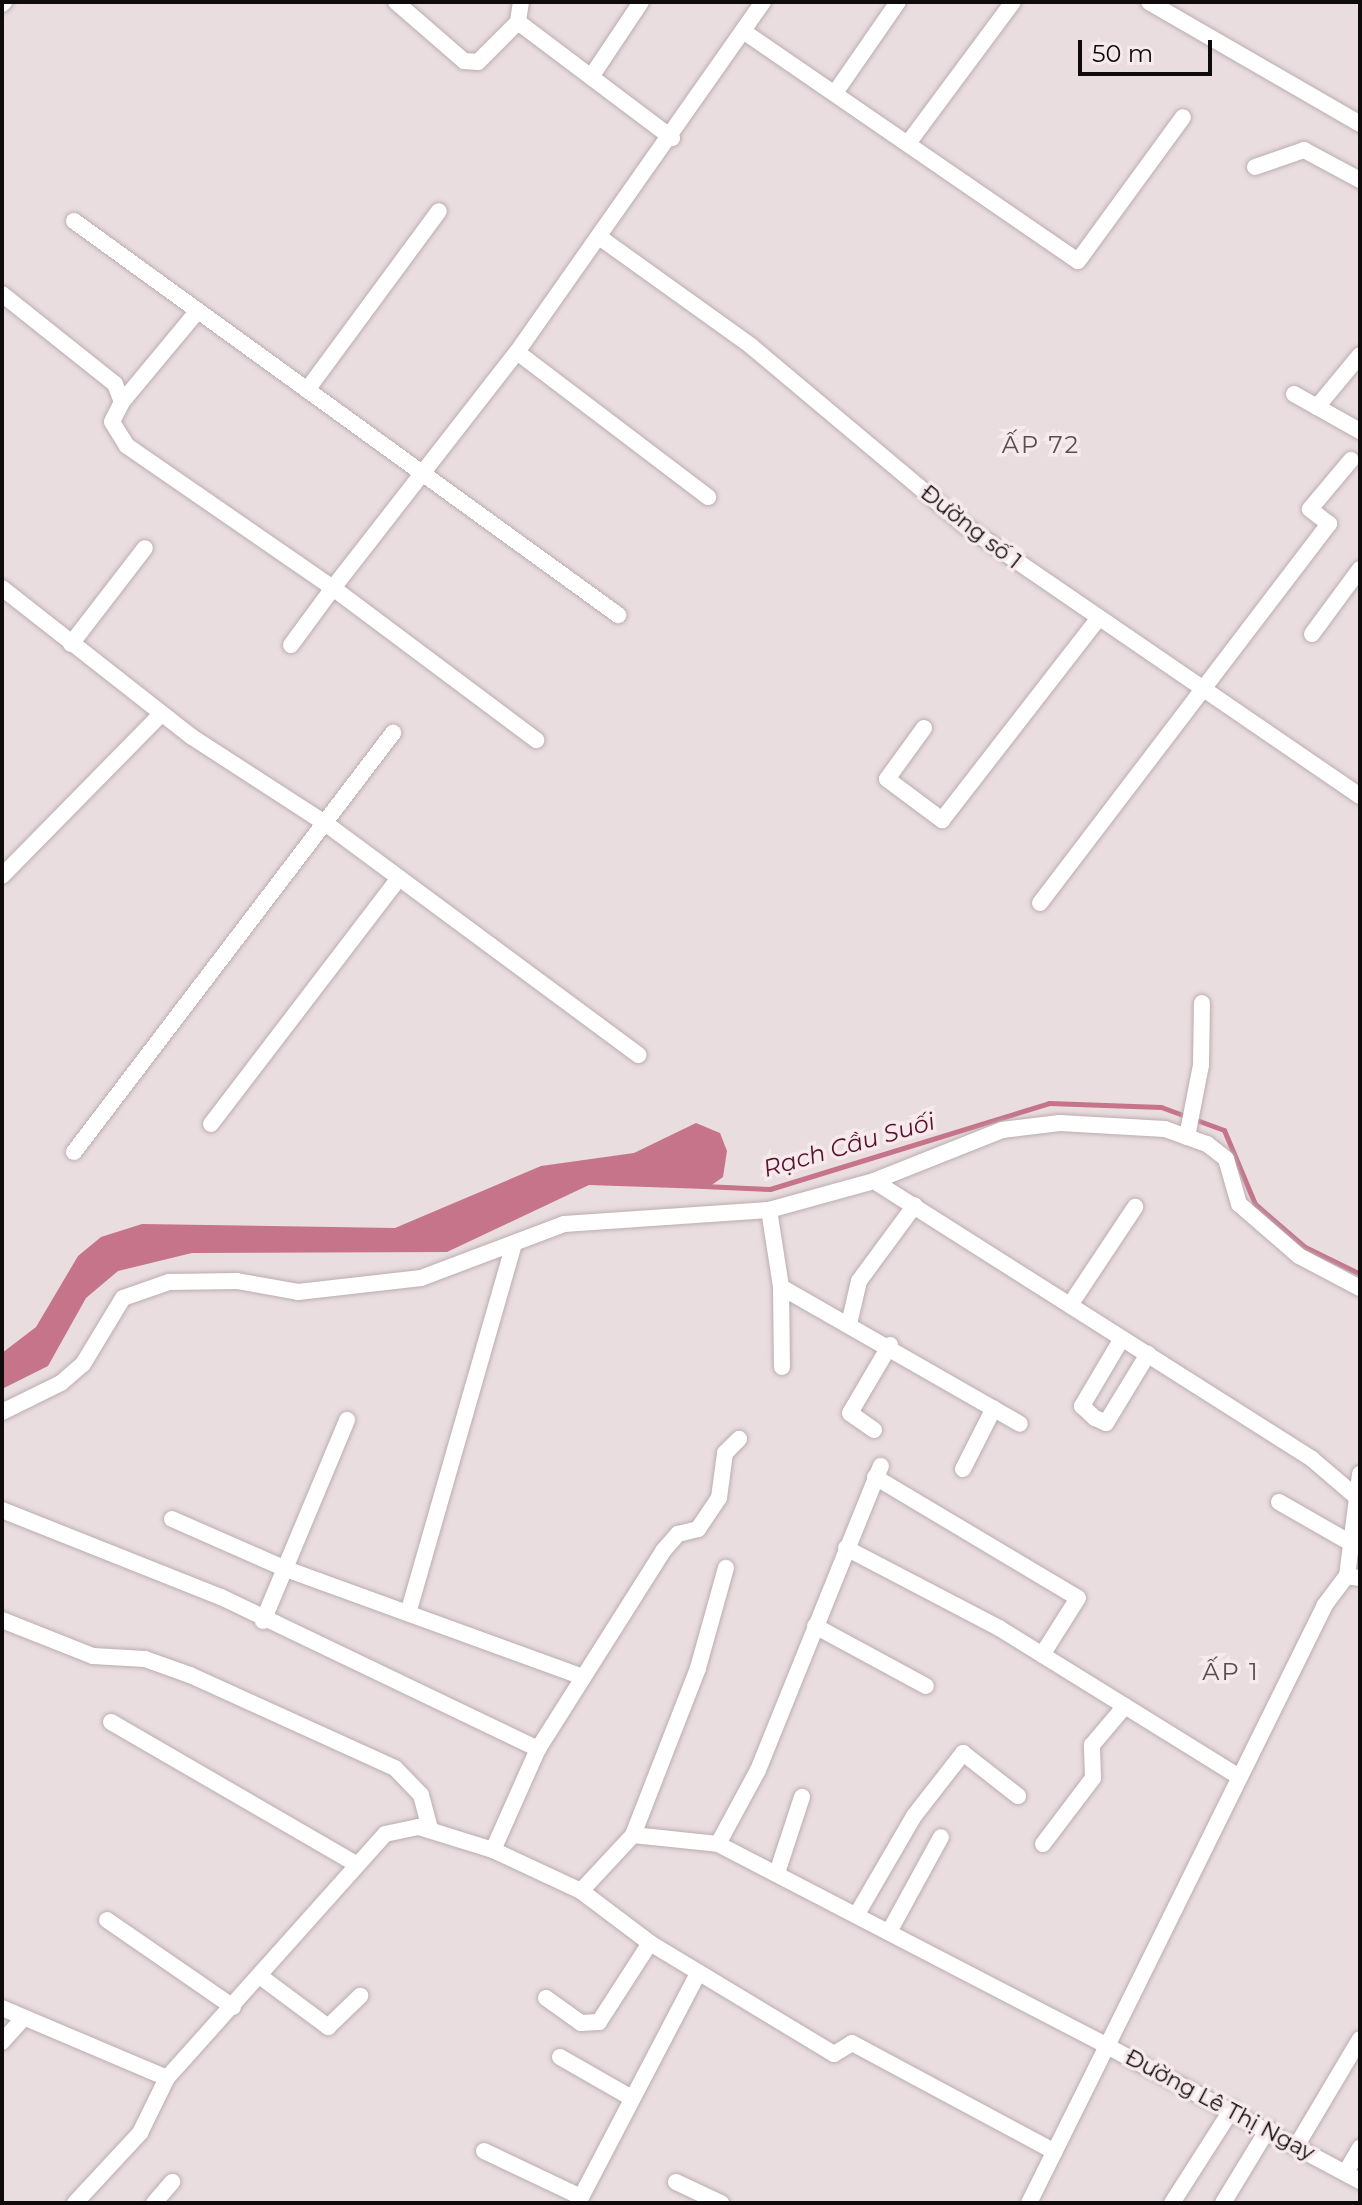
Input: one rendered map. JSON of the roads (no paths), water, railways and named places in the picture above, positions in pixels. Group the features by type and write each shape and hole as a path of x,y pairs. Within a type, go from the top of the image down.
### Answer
{"street":[{"path":"396,2 464,61 478,62 518,22 521,2"},
{"path":"591,77 641,2"},
{"path":"291,645 517,352 672,138 763,2"},
{"path":"837,90 898,2"},
{"path":"909,142 1013,2"},
{"path":"1149,2 1360,124"},
{"path":"518,22 672,138"},
{"path":"743,31 837,90 1078,261 1183,117"},
{"path":"1255,167 1304,150 1360,180"},
{"path":"307,390 439,211"},
{"path":"74,221 195,314 307,390 618,615"},
{"name":"Đường số 1","path":"599,237 751,346 967,527 1097,620 1360,796"},
{"path":"2,294 115,384 122,402"},
{"path":"195,314 122,402 112,422 127,446 333,588 536,740"},
{"path":"517,352 708,497"},
{"path":"1317,407 1360,355"},
{"path":"1294,394 1360,431"},
{"path":"1040,903 1329,524 1310,509 1351,460"},
{"path":"71,644 145,548"},
{"path":"1312,634 1360,569"},
{"path":"2,588 161,714 325,823 639,1055"},
{"path":"924,728 887,779 942,820 1097,620"},
{"path":"2,876 161,714"},
{"path":"74,1152 393,733"},
{"path":"211,1124 399,878"},
{"path":"1187,1130 1190,1103 1201,1065 1202,1003"},
{"path":"2,1412 61,1383 83,1364 107,1315 143,1290 195,1278 298,1292 367,1287 421,1278 564,1224 769,1210 874,1181 1002,1130 1107,1127 1187,1130 1226,1159 1239,1204 1299,1256 1360,1288"},
{"path":"874,1181 1121,1340 1148,1354 1353,1494"},
{"path":"849,1324 859,1281 915,1205"},
{"path":"1070,1305 1135,1207"},
{"path":"769,1210 781,1287 782,1367"},
{"path":"409,1610 514,1244"},
{"path":"781,1287 890,1345 1020,1424"},
{"path":"1121,1340 1082,1406 1095,1418 1106,1423 1148,1354"},
{"path":"874,1430 850,1413 890,1345"},
{"path":"963,1469 994,1408"},
{"path":"263,1621 347,1420"},
{"path":"493,1850 538,1749 663,1551 678,1534 698,1529 719,1498 725,1453 739,1439"},
{"path":"718,1844 758,1770 878,1472 1078,1598 1042,1655"},
{"path":"633,1835 718,1844 778,1870 1107,2046 1324,1606 1354,1577 1347,1541 1353,1494 1360,1474"},
{"path":"1279,1502 1347,1541"},
{"path":"2,1510 221,1597 263,1621 375,1667 538,1749"},
{"path":"172,1519 286,1569 409,1610 583,1677"},
{"path":"846,1548 1042,1655 1238,1776"},
{"path":"581,1891 633,1835 698,1668 726,1568"},
{"path":"2,1620 93,1656 145,1659 190,1675 381,1761 421,1795 430,1829"},
{"path":"815,1626 926,1686"},
{"path":"1043,1844 1093,1778 1092,1745 1125,1706"},
{"path":"111,1722 354,1863"},
{"path":"857,1914 914,1816 963,1753 1018,1796"},
{"path":"778,1870 802,1797"},
{"path":"75,2203 140,2133 167,2078 261,1977 354,1863 385,1834 430,1829 493,1850 581,1891 697,1975 834,2054 852,2043 1055,2152"},
{"path":"889,1932 941,1837"},
{"path":"107,1920 233,2007"},
{"path":"546,1998 581,2023 599,2022 650,1943"},
{"path":"484,2151 580,2200 628,2096 697,1975"},
{"path":"261,1977 328,2027 360,1996"},
{"path":"2,2008 22,2020 167,2078"},
{"path":"2,2042 22,2020"},
{"path":"1297,2145 1360,2039"},
{"name":"Đường Lê Thị Ngay","path":"1029,2203 1107,2046 1232,2109 1353,2177"},
{"path":"560,2057 628,2096"},
{"path":"1172,2203 1232,2109"},
{"path":"1223,2203 1268,2129"},
{"path":"1353,2177 1360,2148"},
{"path":"154,2203 172,2182"},
{"path":"676,2182 721,2203"}],"waterway":[{"name":"Rạch Cầu Suối","path":"703,1186 770,1189 1049,1103 1161,1107 1224,1130 1255,1204 1305,1247 1360,1274"}],"district":[{"name":"ẤP 72","path":"1041,445"},
{"name":"ẤP 1","path":"1231,1672"}]}
